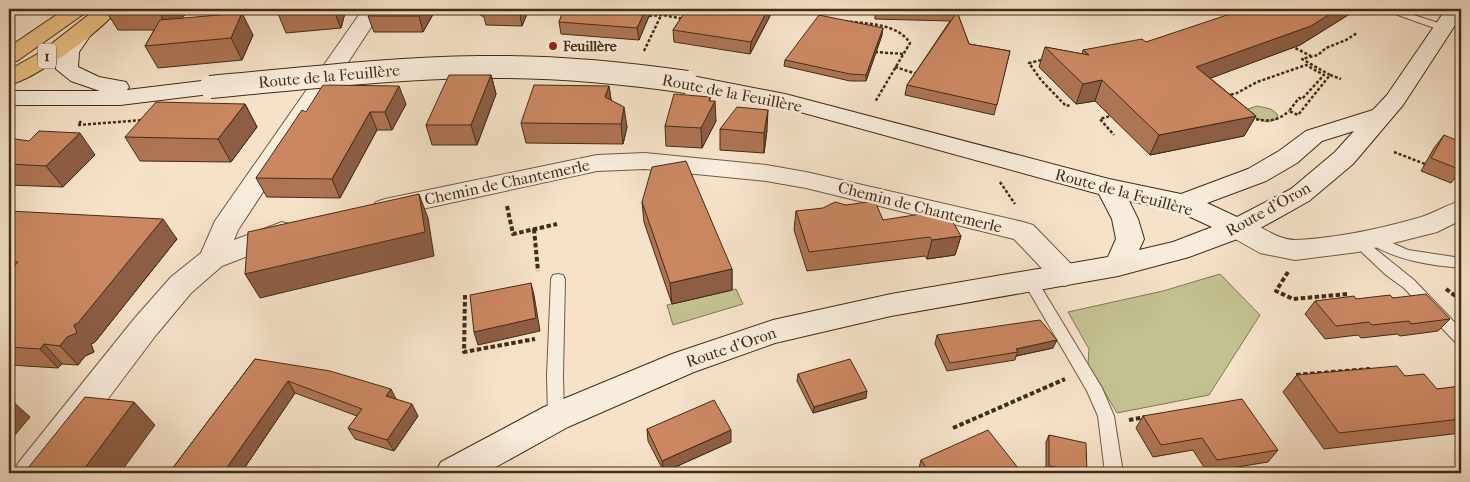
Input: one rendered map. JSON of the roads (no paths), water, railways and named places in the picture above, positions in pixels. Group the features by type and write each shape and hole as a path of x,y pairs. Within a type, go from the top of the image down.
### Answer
{"main road":[{"name":"1","path":"9,56 81,19 108,9"},
{"path":"212,259 225,228 373,9"},
{"name":"Route d'Oron","path":"453,473 556,417 683,363 773,332 891,305 1118,266 1179,250 1238,228 1300,194 1344,158 1384,114 1405,87 1456,9"},
{"name":"1","path":"9,78 25,72 81,19"},
{"name":"Route de la Feuillère","path":"81,19 68,52 67,69 77,77 114,87 210,88"},
{"name":"Route de la Feuillère","path":"9,98 120,98 375,71 441,67 518,67 632,75 687,82 785,101 1109,188 1182,203 1238,228 1270,246 1285,249 1328,247 1365,241 1427,225 1461,210"},
{"path":"1182,203 1257,175 1288,157 1314,136 1384,114"},
{"name":"Chemin de Chantemerle","path":"365,213 597,163 645,160 766,173 806,180 1023,232 1065,275"},
{"path":"1109,188 1125,219 1130,240 1118,266"},
{"path":"31,473 145,327 181,285 212,259 251,242 300,226"}],"lane":[{"path":"1386,9 1444,28"},
{"path":"1365,241 1410,258 1461,263"},
{"path":"1365,241 1391,272 1409,284 1461,339"},
{"path":"556,417 558,279"},
{"path":"1030,281 1084,371 1106,416 1114,473"}],"place":[{"name":"Feuillère","path":"553,46"}]}
